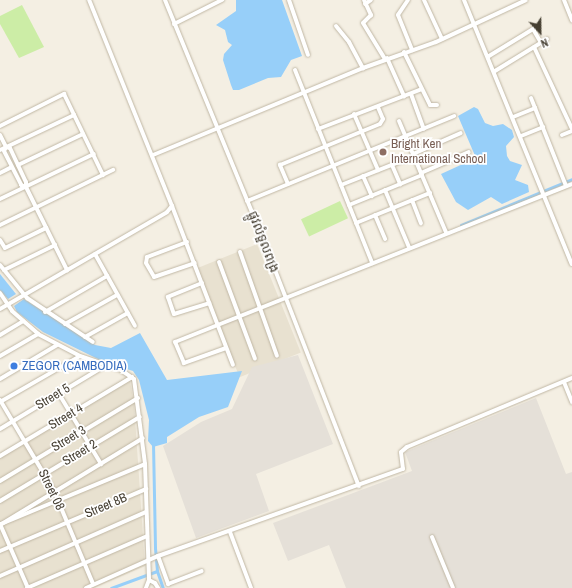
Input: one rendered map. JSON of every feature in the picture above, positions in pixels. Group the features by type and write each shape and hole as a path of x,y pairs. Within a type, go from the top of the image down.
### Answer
{"street":[{"path":"89,0 153,155 233,365"},
{"name":"ផ្លូវលំទួលពង្រ","path":"165,0 247,201 359,486"},
{"path":"174,24 222,0"},
{"path":"289,0 308,55"},
{"path":"371,0 364,2 371,16 363,23 386,59 404,96"},
{"path":"408,0 398,14 412,50"},
{"path":"424,0 442,39"},
{"path":"464,0 489,56 572,264"},
{"path":"153,155 363,68 442,39 526,0"},
{"path":"564,0 570,8 572,20"},
{"path":"336,26 349,42 363,68"},
{"path":"489,56 538,26"},
{"path":"533,29 541,43"},
{"path":"495,71 547,39"},
{"path":"534,47 572,130 562,135"},
{"path":"404,52 430,105 437,105"},
{"path":"295,70 372,263"},
{"path":"318,129 422,89"},
{"path":"0,126 64,94 103,175"},
{"path":"411,94 424,128"},
{"path":"531,98 565,184"},
{"path":"288,184 280,165 362,132 382,122 378,107"},
{"path":"513,117 535,108"},
{"path":"354,114 378,170"},
{"path":"566,117 572,114"},
{"path":"0,150 74,115"},
{"path":"247,201 454,116"},
{"path":"400,121 446,232"},
{"path":"521,136 542,127"},
{"path":"341,185 392,165 461,133"},
{"path":"18,166 83,134"},
{"path":"0,135 6,147 10,148 26,182 26,187 67,270"},
{"path":"6,147 4,151 21,185 26,187"},
{"path":"349,205 400,184 469,152"},
{"path":"0,199 94,154"},
{"path":"392,165 400,184"},
{"path":"0,173 12,167"},
{"path":"0,225 113,170"},
{"path":"363,176 372,196"},
{"path":"226,348 183,363 176,341 286,299 446,232 461,230 565,184 572,184"},
{"path":"386,190 409,247"},
{"path":"356,223 430,193"},
{"path":"412,200 421,223"},
{"path":"0,309 167,212 172,206"},
{"path":"375,215 385,239"},
{"path":"0,240 5,248 46,228"},
{"path":"187,242 147,257 146,263 154,277 195,263"},
{"path":"4,270 54,246"},
{"path":"240,252 277,356"},
{"path":"95,254 135,326"},
{"path":"219,262 255,359"},
{"path":"0,265 22,296 93,342"},
{"path":"45,312 107,276"},
{"path":"202,283 168,296 174,314 209,303"},
{"path":"0,293 10,303 23,322 38,334 80,356 106,365 132,377 138,398 145,464 146,536 148,561 146,588"},
{"path":"65,324 117,295"},
{"path":"85,337 128,314"},
{"path":"0,335 23,322"},
{"path":"0,356 38,334"},
{"path":"0,379 57,345"},
{"path":"0,402 80,356"},
{"name":"Street 5","path":"0,429 106,365"},
{"name":"Street 4","path":"0,456 132,377"},
{"path":"86,588 156,557 404,469 402,452 407,447 572,378"},
{"path":"564,382 572,402"},
{"path":"59,394 101,464"},
{"name":"Street 3","path":"0,481 138,398"},
{"name":"Street 08","path":"0,402 13,421 54,491 94,584"},
{"name":"Street 2","path":"0,501 140,417"},
{"path":"0,524 143,438"},
{"path":"0,524 145,464"},
{"name":"Street 8B","path":"0,551 146,489"},
{"path":"0,576 146,512"},
{"path":"0,524 28,588 146,536"},
{"path":"230,532 251,588"},
{"path":"432,537 453,588"},
{"path":"156,557 169,586 202,571"},
{"path":"148,575 158,588"}],"shaded area":[{"path":"257,244 301,352 240,377 196,269"},
{"path":"298,355 333,444 256,474 269,511 196,538 163,446 201,422 232,409 252,367"},
{"path":"129,376 134,403 145,566 94,588 0,588 0,455"},
{"path":"536,398 566,474 572,472 572,588 346,588 329,545 288,561 273,523 412,471 405,452"}],"green space":[{"path":"22,5 44,47 19,58 0,24 0,16"},
{"path":"340,201 348,218 309,236 301,219"}],"water":[{"path":"236,0 282,0 302,56 291,60 281,77 268,78 239,90 233,90 223,60 224,54 232,45 228,42 225,30 216,25 236,11"},
{"path":"474,107 478,109 485,123 493,126 503,124 512,130 514,137 506,146 507,156 510,161 522,165 515,180 528,185 529,192 502,204 491,197 468,210 456,202 441,174 476,158 458,116"},
{"path":"0,274 16,294 8,299 0,290"},
{"path":"24,299 95,345 111,348 140,333 167,380 242,371 228,407 199,417 167,437 167,443 153,447 148,441 149,420 139,380 133,371 104,362 43,332 17,312 14,306"}],"waterway":[{"path":"461,225 572,179"},
{"path":"153,443 155,548 157,571 163,588"},
{"path":"111,588 157,571"}],"place":[{"name":"Bright Ken International School","path":"383,152"},
{"name":"ZEGOR (CAMBODIA)","path":"14,366"}]}
